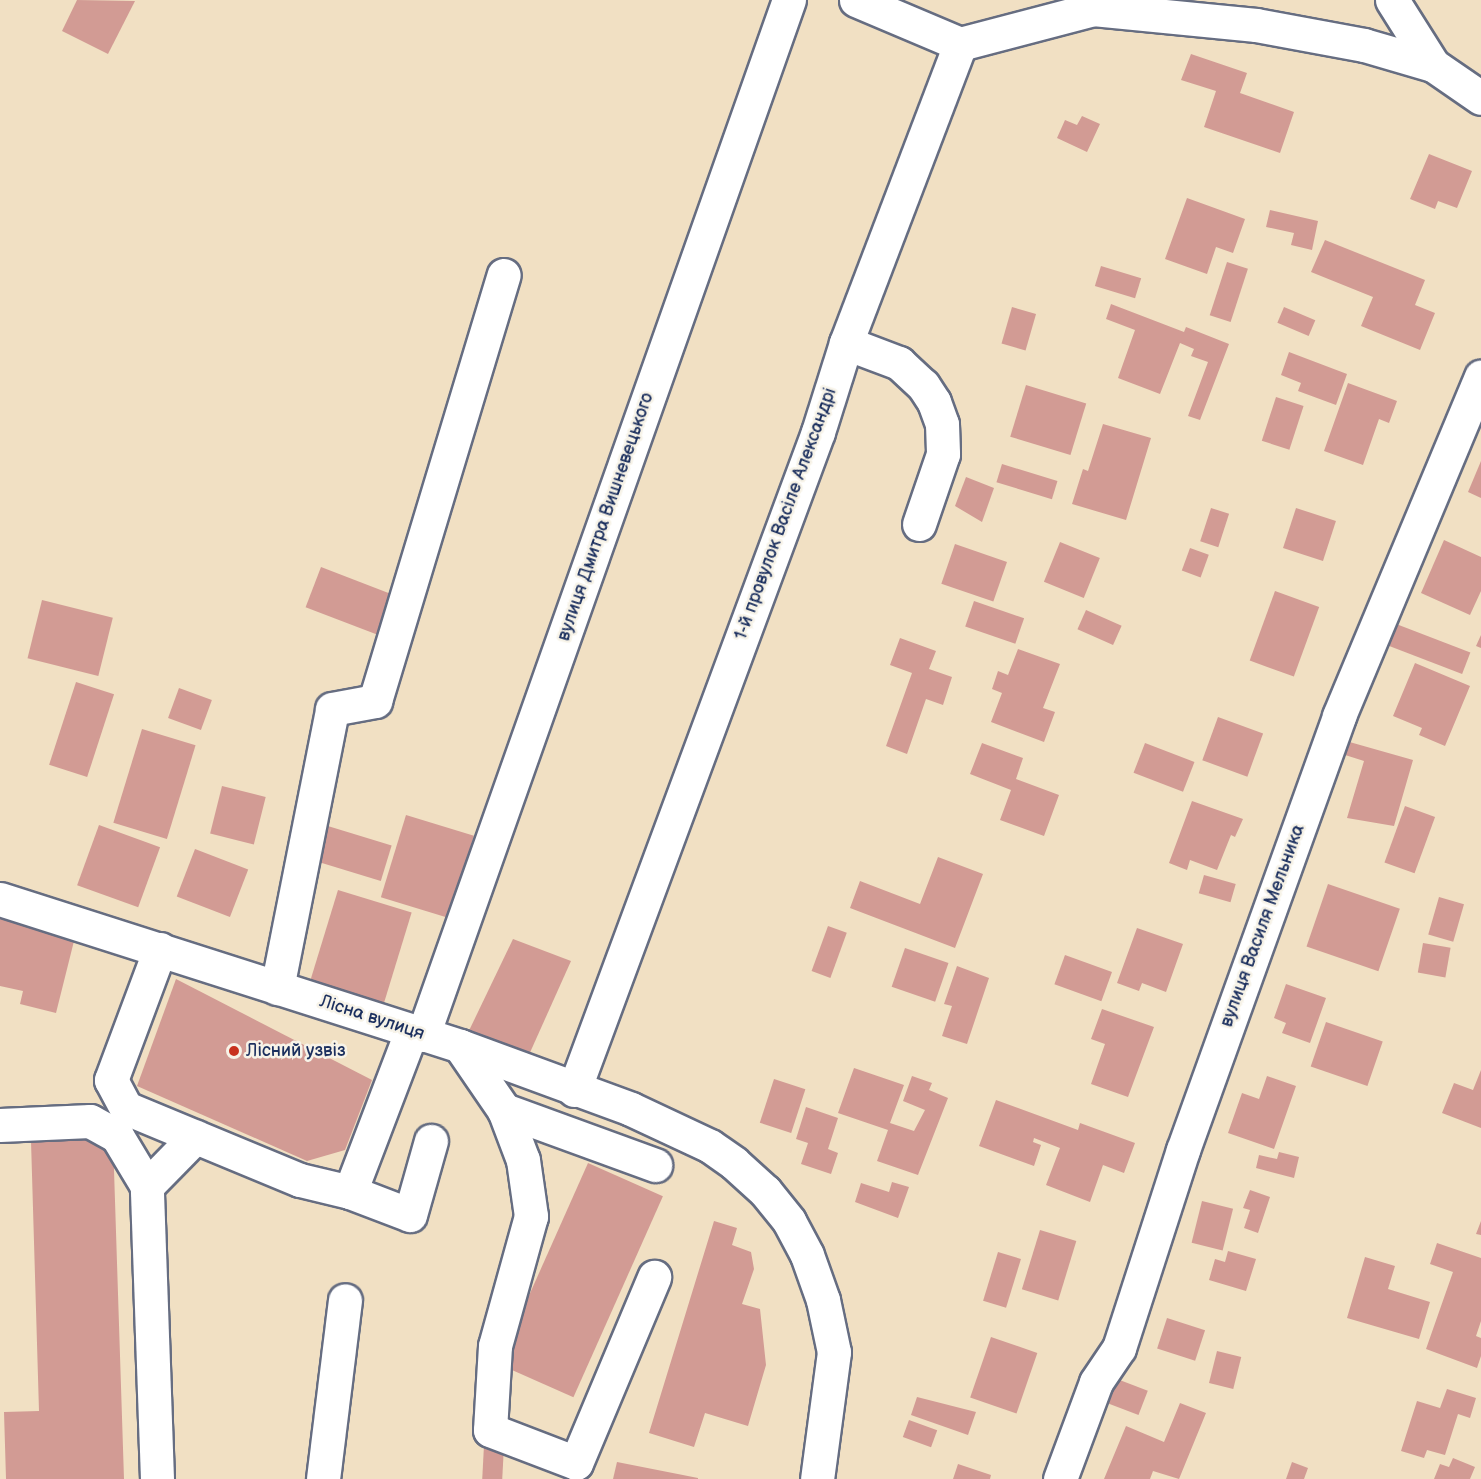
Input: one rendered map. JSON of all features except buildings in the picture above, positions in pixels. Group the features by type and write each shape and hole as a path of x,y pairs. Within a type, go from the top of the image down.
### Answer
{"street":[{"name":"вулиця Дмитра Вишневецького","path":"350,1192 417,1033 789,0"},
{"path":"856,0 960,44 1092,9 1256,25 1364,45 1432,66 1481,98"},
{"path":"1392,0 1432,66"},
{"name":"1-й провулок Васіле Александрі","path":"574,1090 818,432 846,343 960,44"},
{"path":"277,988 332,710 375,701 504,275"},
{"path":"846,343 899,363 923,385 934,402 942,424 943,454 919,524"},
{"name":"вулиця Василя Мельника","path":"1060,1479 1096,1382 1119,1348 1187,1139 1339,716 1481,378"},
{"name":"Лісна вулиця","path":"0,899 460,1046 640,1114 710,1146 734,1163 765,1191 789,1221 823,1299 834,1352 817,1479"},
{"path":"160,949 111,1080 126,1108 300,1180 350,1192 410,1215 431,1141"},
{"path":"460,1046 504,1110 523,1160 531,1216 495,1346 490,1430 576,1463 654,1277"},
{"path":"504,1110 655,1165"},
{"path":"0,1125 90,1121 117,1136 147,1186 157,1479"},
{"path":"147,1186 195,1137"},
{"path":"323,1479 345,1300"}],"place":[{"name":"Лісний узвіз","path":"234,1051"}]}
